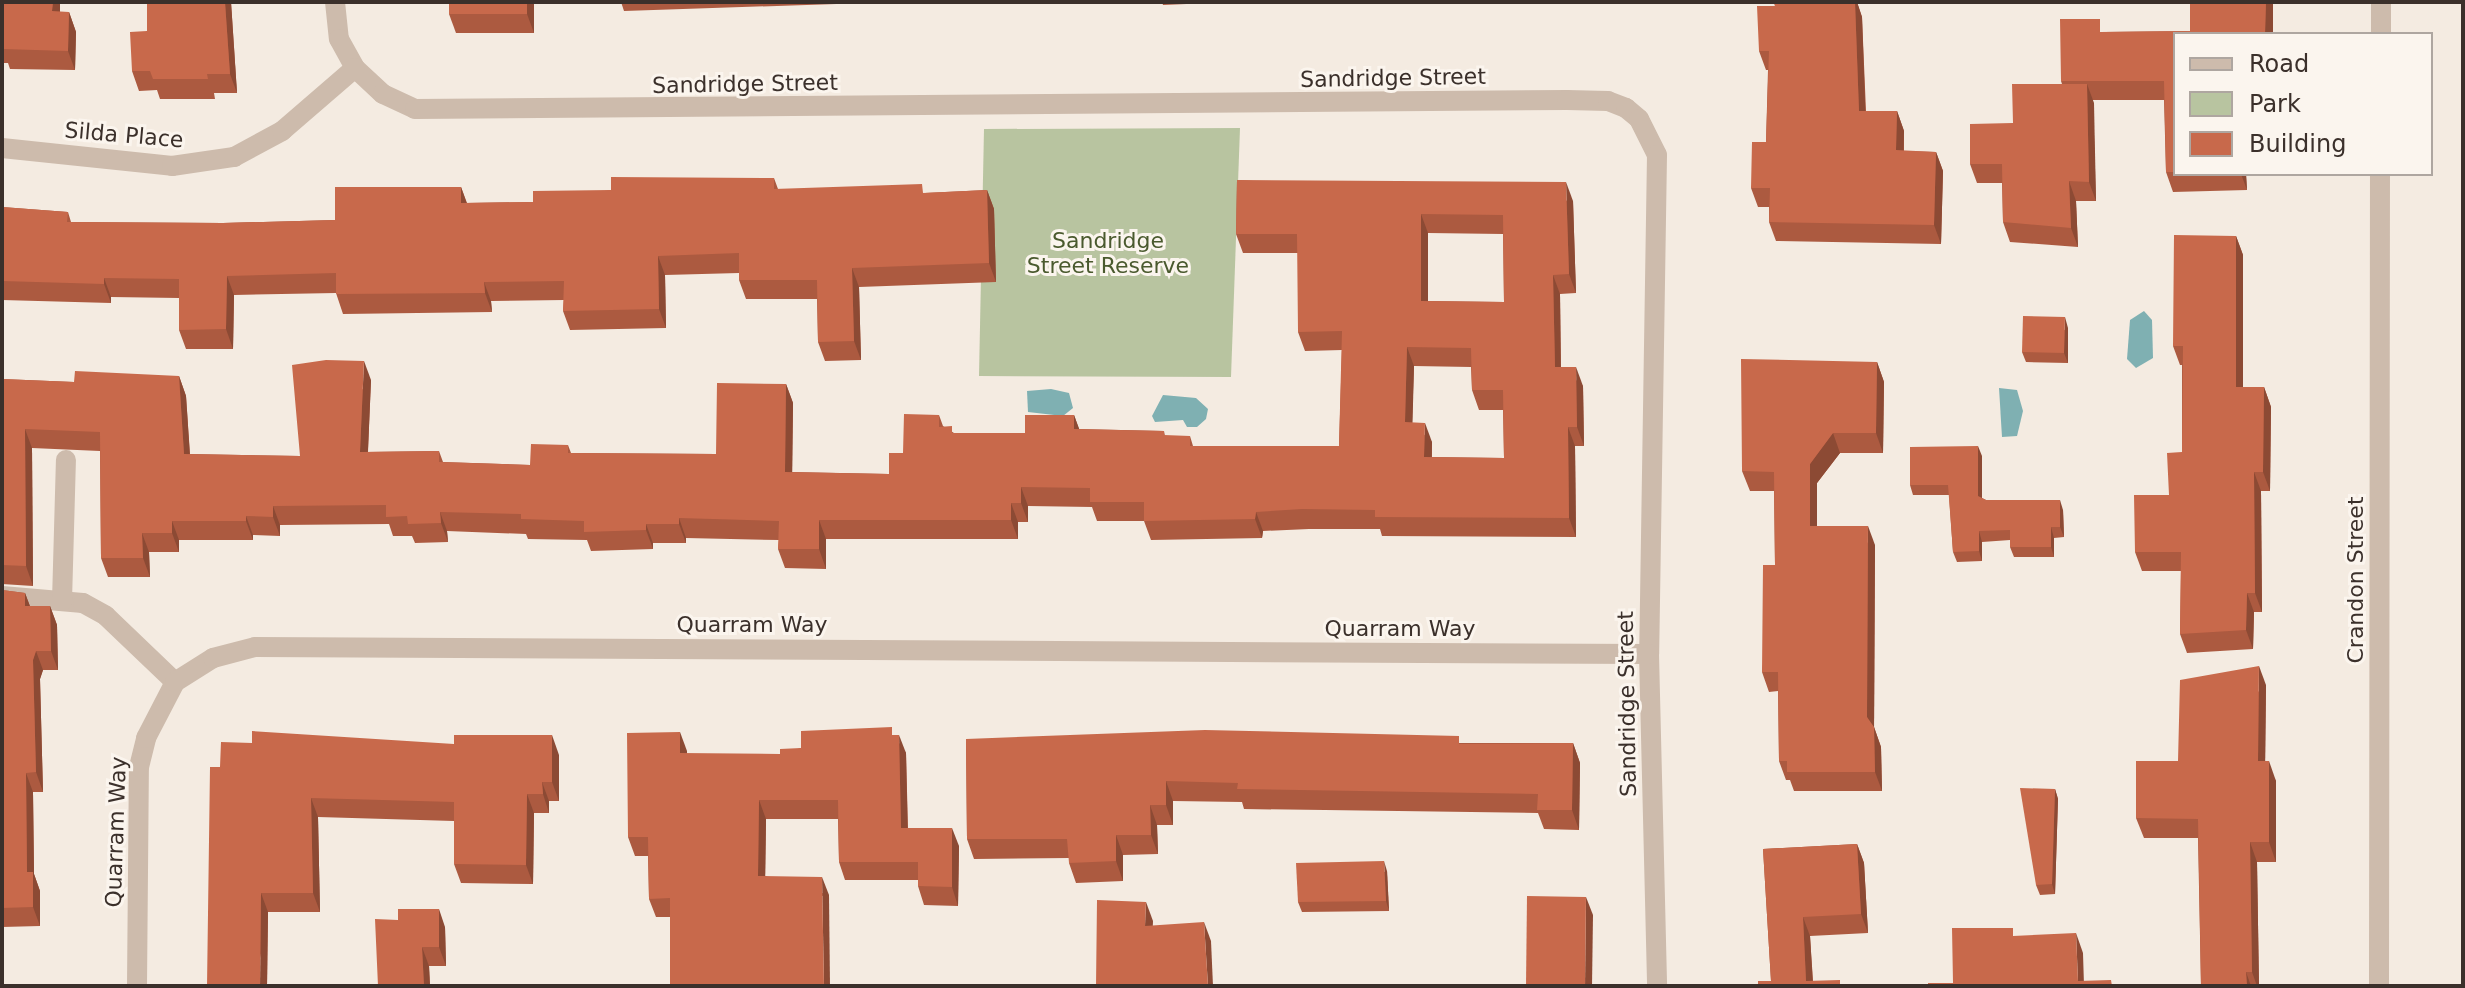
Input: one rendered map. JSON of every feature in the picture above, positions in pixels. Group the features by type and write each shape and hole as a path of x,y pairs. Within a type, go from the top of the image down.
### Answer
{"street":[{"name":"Sandridge Street","path":"335,2 339,39 355,68 383,94 415,109 1567,100 1608,101 1626,108 1639,119 1657,155 1649,654 1657,986"},
{"path":"2381,2 2381,32"},
{"name":"Silda Place","path":"2,148 172,166 234,157 282,131 355,68"},
{"name":"Crandon Street","path":"2379,986 2380,176"},
{"path":"62,601 66,460"},
{"path":"2,596 83,603 106,616 175,682"},
{"name":"Quarram Way","path":"137,986 139,767 154,718 175,682 213,658 255,647 1649,654"}],"green space":[{"name":"Sandridge Street Reserve","path":"1240,128 1231,377 979,376 984,129"}],"water":[{"path":"2144,311 2152,320 2153,358 2136,368 2127,359 2130,320"},
{"path":"1999,388 2017,390 2023,411 2017,436 2002,437"},
{"path":"1051,389 1069,393 1073,408 1063,416 1028,412 1027,391"},
{"path":"1163,395 1196,398 1208,409 1206,419 1197,427 1187,427 1183,420 1155,422 1152,416"}],"building":[{"path":"2,2 53,2 52,11 69,12 68,51 3,49"},
{"path":"147,2 225,2 230,74 207,74 208,79 153,79 150,71 132,71 130,32 147,31"},
{"path":"449,2 527,2 527,14 449,14"},
{"path":"1774,2 1855,2 1859,111 1897,111 1896,150 1936,152 1934,225 1769,222 1770,188 1751,188 1752,142 1766,142 1769,51 1759,51 1757,6 1775,6"},
{"path":"2190,2 2266,2 2265,32 2173,32 2173,172 2166,172 2164,81 2061,81 2060,19 2100,19 2100,32 2190,31"},
{"path":"2012,84 2087,84 2089,182 2069,181 2071,228 2003,222 2002,164 1970,164 1970,124 2013,123"},
{"path":"611,177 774,178 774,189 922,184 923,193 987,190 989,263 852,268 854,341 818,342 817,280 739,280 739,253 658,256 659,309 563,311 564,281 484,282 485,293 336,294 336,273 227,276 226,329 179,330 179,279 104,278 104,284 2,281 2,207 68,212 67,222 335,220 335,187 461,187 461,203 533,202 533,191 611,190"},
{"path":"1237,180 1566,182 1569,274 1553,275 1555,367 1576,367 1577,427 1568,427 1569,518 1375,517 1375,510 1302,509 1256,512 1255,519 1144,521 1144,502 1090,502 1090,488 1021,487 1021,503 1011,503 1011,520 819,520 819,549 778,549 779,521 679,518 679,524 646,524 646,530 584,532 584,521 521,519 521,514 440,512 441,523 408,524 407,516 386,517 386,505 273,506 273,517 246,516 246,521 172,521 172,533 142,533 143,558 101,558 100,432 25,429 26,566 2,565 2,379 74,382 75,371 179,376 184,454 300,456 292,365 326,360 364,361 360,452 439,451 439,462 530,465 531,444 568,445 568,453 716,454 717,383 786,384 785,472 889,474 889,453 903,453 904,414 939,415 939,427 952,426 952,433 1025,433 1025,415 1074,415 1074,429 1164,431 1164,435 1190,436 1190,446 1339,446 1342,331 1298,332 1297,234 1236,234","holes":["1421,214 1503,215 1504,302 1421,301","1407,347 1471,348 1472,390 1503,390 1504,458 1424,457 1425,423 1405,422"]},
{"path":"2174,235 2236,236 2236,387 2264,387 2263,472 2254,472 2255,593 2247,593 2246,630 2180,634 2181,552 2135,552 2134,495 2169,495 2167,453 2182,452 2183,346 2173,346"},
{"path":"2023,316 2065,317 2064,353 2022,352"},
{"path":"1741,359 1877,362 1876,433 1833,433 1810,464 1810,526 1868,526 1867,717 1874,727 1875,772 1787,772 1787,761 1779,761 1778,672 1762,672 1763,565 1775,565 1774,472 1742,471"},
{"path":"1978,446 1978,496 1986,500 2060,500 2060,527 2051,527 2051,547 2010,547 2010,530 1979,531 1979,551 1953,552 1948,485 1910,485 1910,447"},
{"path":"2,590 25,593 25,606 50,606 51,651 36,651 33,660 36,772 26,773 27,872 33,872 33,907 2,908"},
{"path":"2259,666 2258,761 2269,761 2269,842 2250,842 2252,972 2246,972 2247,986 2201,986 2198,819 2136,818 2136,761 2178,761 2180,680"},
{"path":"892,727 892,735 899,735 901,828 952,828 952,887 918,886 918,862 839,862 838,800 759,800 758,876 822,877 824,986 670,986 670,898 649,899 648,837 628,837 627,733 680,732 680,753 780,754 780,749 801,748 801,731"},
{"path":"1205,730 1459,736 1459,744 1573,743 1572,810 1537,810 1538,794 1237,789 1238,783 1166,781 1166,805 1150,805 1151,835 1116,835 1116,861 1069,863 1067,839 967,839 966,739"},
{"path":"252,731 454,744 454,735 552,735 552,782 542,782 543,794 527,794 526,865 454,864 454,802 311,798 313,893 261,893 260,986 207,986 210,767 220,767 221,742 252,743"},
{"path":"2020,788 2055,789 2052,884 2036,885"},
{"path":"1857,844 1861,914 1803,917 1806,981 1840,980 1840,986 1758,986 1758,981 1771,981 1763,849"},
{"path":"1384,861 1386,901 1298,902 1296,863"},
{"path":"1527,896 1586,897 1585,986 1526,986"},
{"path":"1097,900 1146,902 1145,926 1204,922 1208,986 1096,986"},
{"path":"398,909 439,909 439,947 422,947 424,986 378,986 375,919 398,920"},
{"path":"1952,928 2013,928 2013,936 2076,933 2078,981 2111,980 2112,986 1928,986 1928,983 1953,983"},
{"path":"1374,984 1522,986 1374,986"}]}
